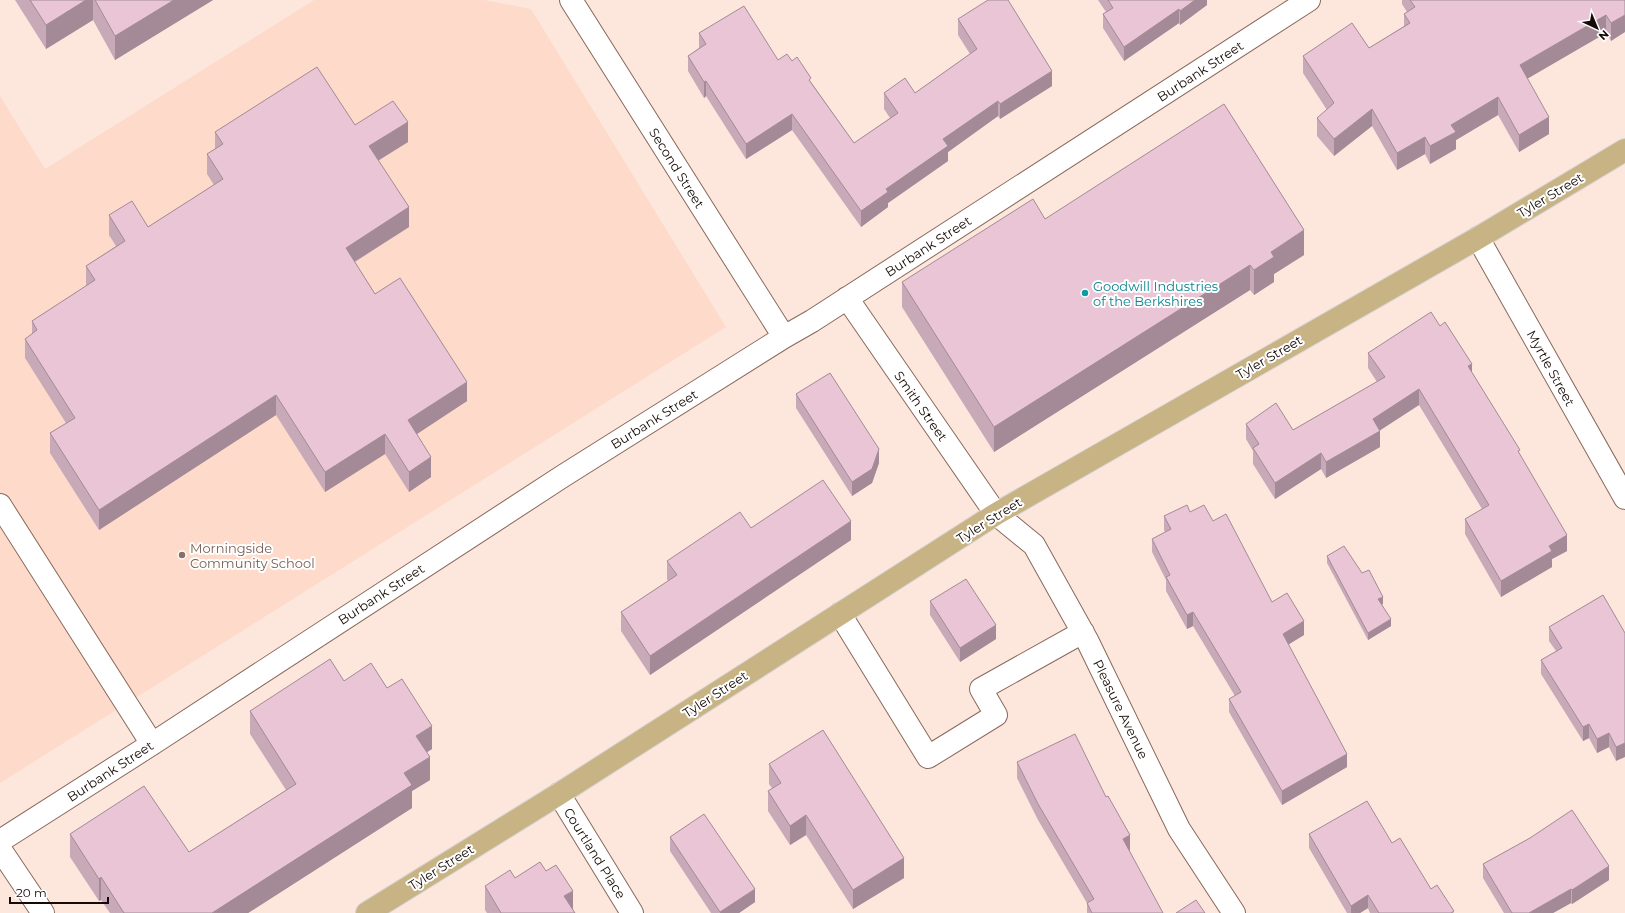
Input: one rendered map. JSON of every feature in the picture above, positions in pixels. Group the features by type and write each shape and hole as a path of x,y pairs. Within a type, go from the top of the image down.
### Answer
{"main road":[{"name":"Tyler Street","path":"367,913 559,794 996,514 1478,238 1625,150"}],"street":[{"name":"Second Street","path":"571,0 784,337"},
{"name":"Burbank Street","path":"0,841 564,476 784,337 812,321 1309,0"},
{"name":"Myrtle Street","path":"1478,238 1625,498"},
{"name":"Smith Street","path":"847,298 996,514"},
{"path":"0,505 152,744"},
{"name":"Pleasure Avenue","path":"996,514 1034,545 1083,632 1179,829 1234,913"},
{"path":"840,614 928,757 996,715 981,690 1083,632"},
{"name":"Courtland Place","path":"559,794 632,913"},
{"path":"0,849 43,913"}],"shaded area":[{"name":"Morningside Community School","path":"314,0 484,0 531,9 726,327 0,783 0,96 45,169"}],"building":[{"path":"30,0 86,0 46,25"},
{"path":"95,0 174,0 115,36"},
{"path":"988,0 1008,0 1052,71 1000,104 998,101 943,139 948,146 886,189 888,192 861,211 792,114 746,144 706,81 704,82 688,56 706,44 699,33 744,6 778,60 787,54 792,61 797,57 811,78 809,80 854,143 898,113 884,93 905,78 915,93 977,49 958,19"},
{"path":"1108,0 1195,0 1180,11 1179,9 1124,47 1103,14 1113,8"},
{"path":"1410,0 1625,0 1625,15 1611,23 1606,15 1520,65 1549,117 1519,135 1498,97 1451,125 1456,132 1430,146 1425,137 1397,153 1372,109 1334,139 1317,118 1334,103 1303,56 1352,23 1369,48 1410,23 1404,14 1415,7"},
{"path":"317,67 355,125 393,101 408,122 369,146 409,207 346,248 375,294 400,278 467,382 408,420 431,457 409,472 385,434 325,472 276,395 99,510 50,433 75,418 25,339 37,330 32,321 95,280 86,266 125,241 109,215 132,201 148,227 223,179 207,154 223,144 215,132"},
{"name":"Goodwill Industries of the Berkshires","path":"1224,104 1304,230 1271,252 1274,257 1254,270 1250,265 994,427 902,282 1033,199 1045,219"},
{"path":"1431,312 1440,326 1445,322 1472,364 1468,366 1520,450 1518,451 1567,535 1549,546 1552,551 1501,581 1465,519 1489,505 1419,389 1373,419 1380,431 1326,462 1321,453 1275,483 1253,448 1259,444 1246,424 1276,403 1293,430 1385,377 1368,353"},
{"path":"830,373 879,449 872,469 852,482 796,394"},
{"path":"823,480 851,521 650,656 621,612 677,575 667,561 740,512 751,528"},
{"path":"1187,505 1190,512 1204,505 1213,521 1226,514 1272,602 1287,593 1304,621 1283,634 1347,754 1282,791 1229,699 1241,692 1193,612 1187,615 1166,577 1170,575 1152,539 1171,529 1164,516"},
{"path":"1344,546 1362,573 1369,570 1383,597 1378,599 1391,619 1368,633 1327,556"},
{"path":"966,579 996,625 960,648 930,601"},
{"path":"1603,595 1625,633 1625,743 1616,747 1609,733 1597,739 1589,724 1583,727 1541,660 1562,648 1549,627"},
{"path":"330,659 344,681 371,663 387,688 402,679 432,726 416,736 430,757 404,773 412,785 212,913 124,913 101,877 99,879 70,834 144,786 189,852 296,784 250,711"},
{"path":"823,730 904,858 853,890 806,815 790,826 768,791 781,783 769,764"},
{"path":"1075,734 1106,797 1108,796 1130,835 1123,839 1163,913 1092,913 1087,903 1094,899 1038,804 1017,762"},
{"path":"1367,801 1392,843 1400,838 1431,889 1437,885 1454,911 1451,913 1379,913 1368,895 1351,906 1309,834"},
{"path":"1572,810 1609,866 1572,890 1571,889 1529,913 1512,913 1483,864 1530,838"},
{"path":"704,814 755,889 720,912 670,837"},
{"path":"540,862 546,871 556,865 573,891 564,896 575,913 501,913 485,886 510,870 515,878"},
{"path":"1196,900 1205,913 1176,913"}],"place":[{"name":"Goodwill Industries of the Berkshires","path":"1085,293"},
{"name":"Morningside Community School","path":"182,555"}]}
